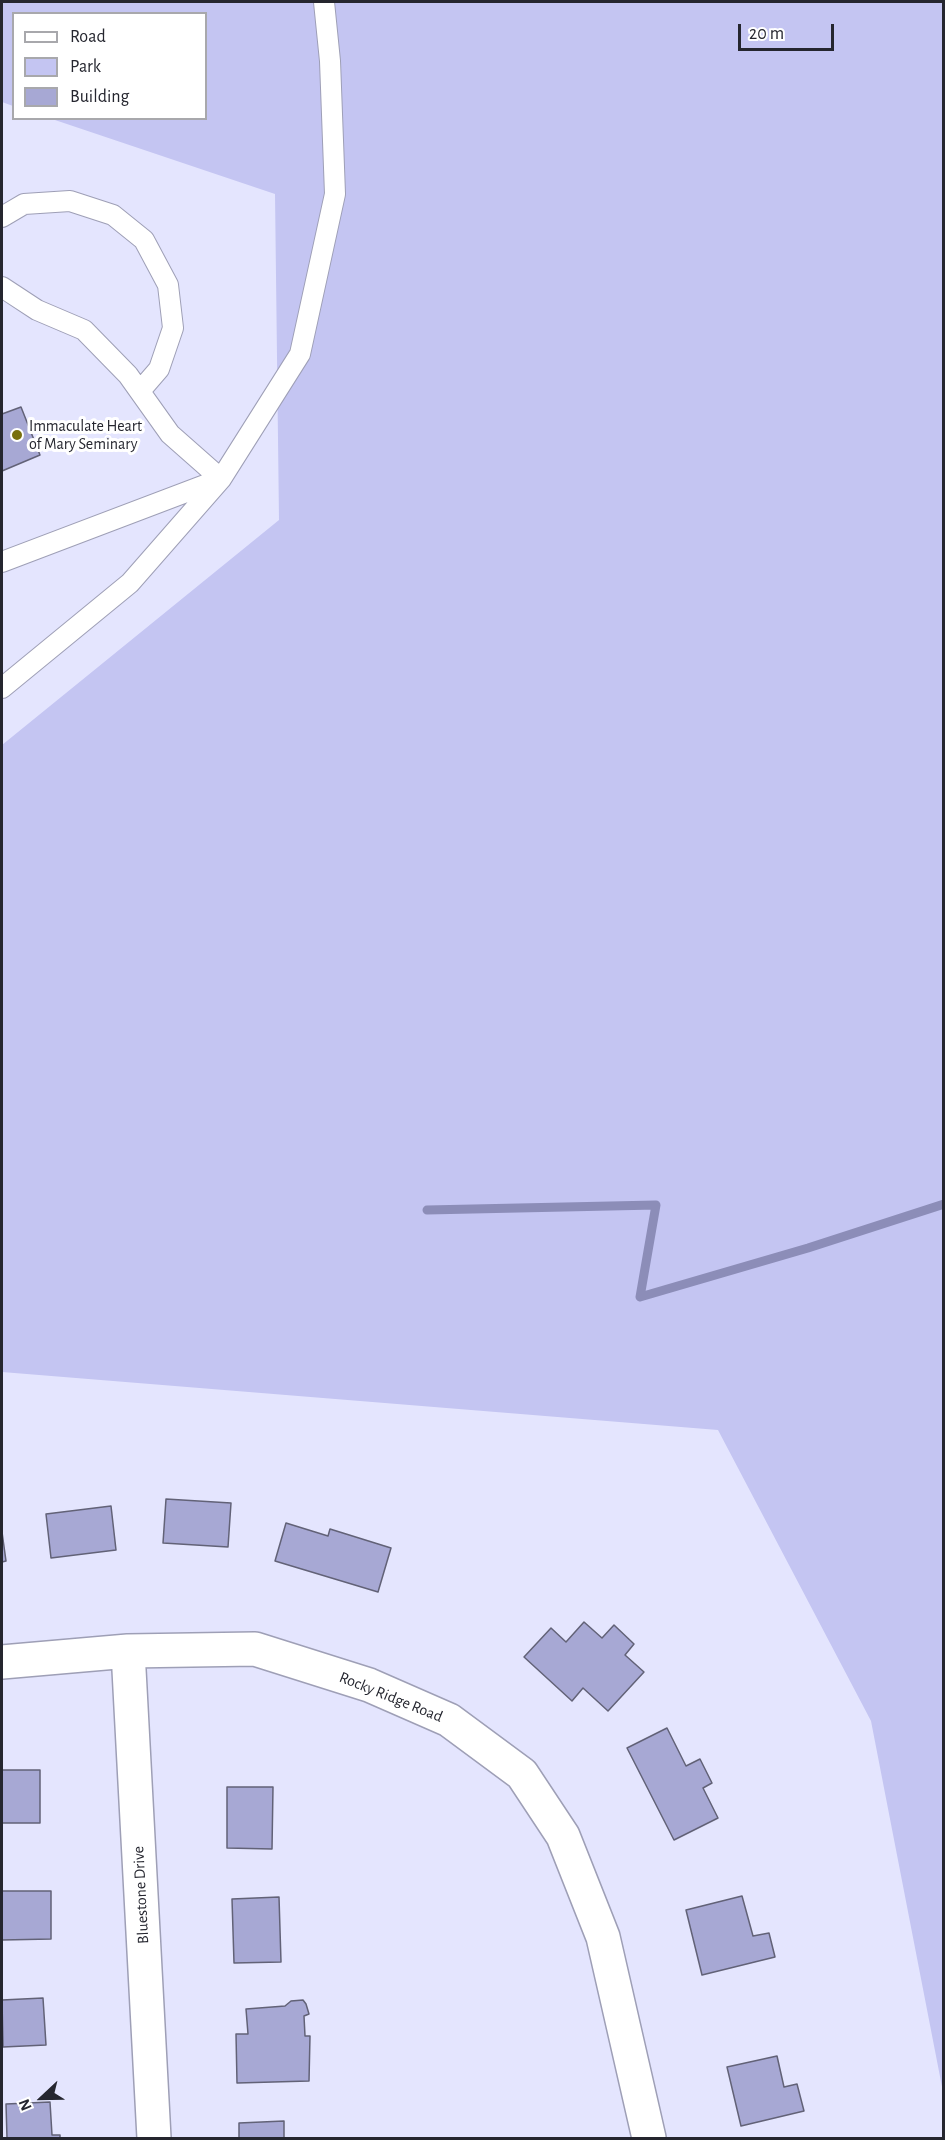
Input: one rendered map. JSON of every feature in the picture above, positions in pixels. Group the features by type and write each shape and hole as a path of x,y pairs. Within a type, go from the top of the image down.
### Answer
{"street":[{"name":"Rocky Ridge Road","path":"2,1662 128,1651 255,1649 369,1685 449,1720 522,1773 564,1836 603,1937 649,2139"},
{"name":"Bluestone Drive","path":"128,1651 154,2139"}],"lane":[{"path":"2,688 130,583 221,479 300,354 335,194 330,61 324,2"},
{"path":"2,217 24,204 70,201 113,215 144,240 168,285 173,328 159,369 140,392"},
{"path":"2,287 37,310 84,330 128,375 170,434 221,479"},
{"path":"2,562 221,479"}],"green space":[{"path":"2,2 943,2 943,2092 871,1721 718,1430 2,1372 2,745 279,520 275,194 55,120 207,120 207,12 12,12 12,106 2,102"}],"building":[{"name":"Immaculate Heart of Mary Seminary","path":"21,407 40,455 2,471 2,414"},
{"path":"166,1499 231,1503 228,1547 163,1543"},
{"path":"111,1506 116,1550 51,1558 46,1514"},
{"path":"286,1523 328,1536 330,1529 391,1548 378,1592 275,1561"},
{"path":"2,1532 6,1561 2,1562"},
{"path":"584,1622 602,1638 614,1625 634,1644 625,1655 644,1672 608,1711 583,1688 572,1701 524,1657 551,1628 566,1642"},
{"path":"667,1728 686,1766 700,1759 712,1783 703,1788 718,1818 674,1840 627,1748"},
{"path":"2,1770 40,1770 40,1823 2,1823"},
{"path":"227,1787 273,1787 272,1849 227,1848"},
{"path":"2,1891 51,1891 51,1939 2,1940"},
{"path":"742,1896 753,1936 769,1933 775,1957 702,1975 686,1910"},
{"path":"279,1897 281,1962 234,1963 232,1899"},
{"path":"43,1998 46,2045 3,2047 2,2000"},
{"path":"303,2000 309,2014 304,2016 305,2036 310,2036 309,2081 237,2083 236,2034 248,2034 246,2009 285,2006 291,2001"},
{"path":"777,2056 784,2087 797,2084 804,2111 741,2126 727,2067"},
{"path":"50,2102 52,2135 60,2135 60,2138 7,2138 6,2104"},
{"path":"284,2121 284,2138 239,2138 239,2123"}],"waterway":[{"path":"427,1210 656,1205 640,1297 808,1248 944,1204"}],"place":[{"name":"Immaculate Heart of Mary Seminary","path":"17,435"}]}
